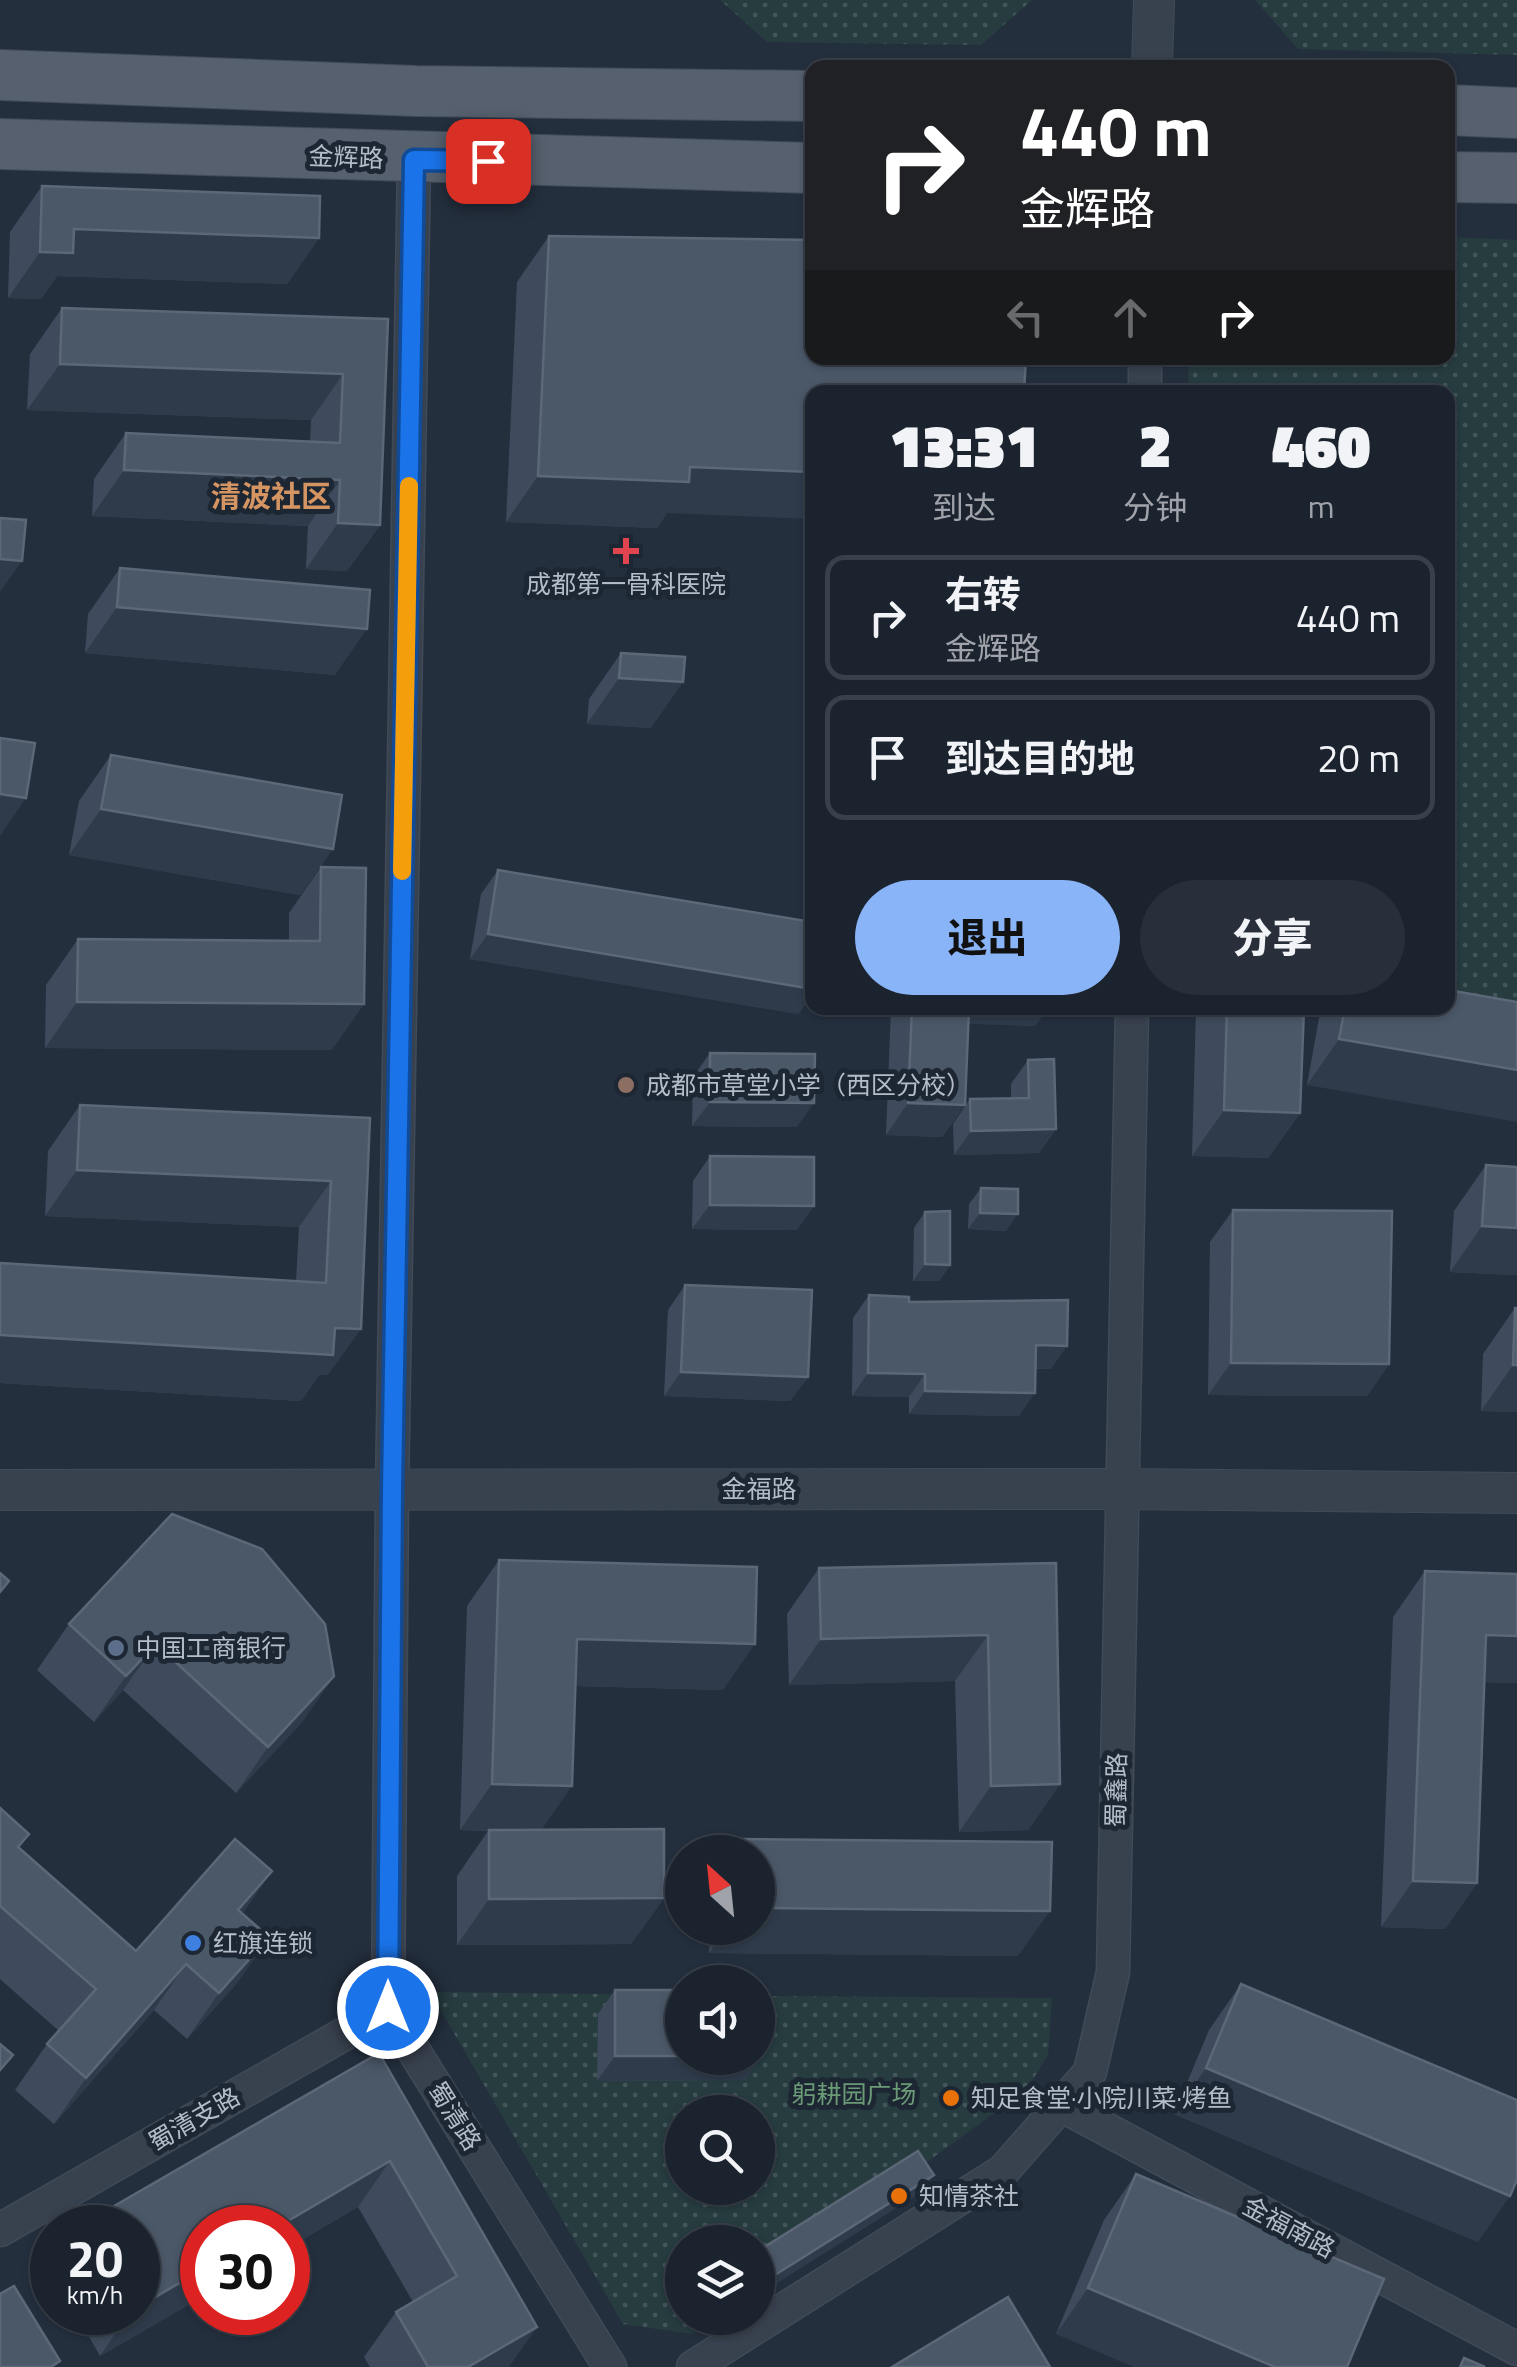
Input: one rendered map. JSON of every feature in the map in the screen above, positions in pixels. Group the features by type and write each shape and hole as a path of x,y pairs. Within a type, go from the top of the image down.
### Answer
{"main road":[{"path":"0,75 416,90 805,96"},
{"path":"752,166 754,95"},
{"path":"1455,110 1517,113"},
{"name":"金辉路","path":"0,144 414,160 805,168"},
{"path":"1455,177 1517,178"}],"street":[{"path":"1152,60 1154,0"},
{"path":"388,2008 392,1490 414,160"},
{"name":"蜀鑫路","path":"693,2367 1003,2171 1090,2072 1113,1972 1132,1015"},
{"name":"金福路","path":"0,1490 1122,1489 1517,1494"},
{"name":"蜀清支路","path":"0,2230 388,2008"},
{"name":"蜀清路","path":"388,2008 610,2367"},
{"name":"金福南路","path":"1061,2105 1517,2349"}],"green space":[{"path":"720,0 1032,0 981,45 767,42"},
{"path":"1255,0 1517,0 1517,55 1298,49"},
{"path":"1455,237 1517,240 1517,1007 1455,998 1455,385 1188,385 1189,365 1455,365"},
{"name":"躬耕园广场","path":"430,1992 665,1995 665,2075 775,2075 775,1996 1052,1998 1048,2055 1027,2089 775,2274 775,2225 665,2225 665,2330 623,2324"}],"building":[{"path":"42,186 320,196 319,238 74,229 73,253 40,252"},
{"path":"549,236 805,240 805,365 1026,365 1024,385 805,385 805,472 690,467 689,482 538,476"},
{"path":"62,308 388,319 380,525 338,523 340,480 124,470 126,433 340,443 343,374 60,364"},
{"path":"0,518 26,520 22,561 0,559"},
{"path":"120,568 370,590 367,629 117,607"},
{"path":"621,653 685,657 683,682 619,678"},
{"path":"0,738 35,743 26,798 0,794"},
{"path":"111,755 342,795 333,849 101,809"},
{"path":"321,867 366,868 364,1004 77,1002 78,939 320,941"},
{"path":"498,870 805,921 805,988 488,934"},
{"path":"1455,991 1517,1002 1517,1070 1339,1039 1344,1015 1455,1015"},
{"path":"912,1015 969,1015 965,1105 908,1103"},
{"path":"1227,1015 1304,1015 1300,1113 1224,1110"},
{"path":"710,1053 815,1054 814,1103 710,1102"},
{"path":"1054,1059 1056,1129 971,1131 970,1099 1029,1098 1028,1060"},
{"path":"80,1105 370,1118 361,1329 335,1328 333,1355 0,1335 0,1263 326,1283 331,1181 77,1170"},
{"path":"710,1156 814,1157 814,1206 710,1205"},
{"path":"1486,1165 1517,1167 1517,1228 1482,1226"},
{"path":"981,1188 1018,1189 1018,1214 980,1213"},
{"path":"1233,1210 1392,1211 1389,1364 1231,1363"},
{"path":"950,1211 950,1265 925,1264 925,1212"},
{"path":"685,1285 812,1290 808,1377 681,1372"},
{"path":"869,1295 909,1297 909,1302 1068,1300 1067,1346 1036,1345 1035,1393 925,1391 925,1374 868,1373"},
{"path":"1515,1308 1517,1365 1513,1365"},
{"path":"172,1514 262,1549 325,1624 334,1676 268,1747 156,1644 126,1676 69,1624"},
{"path":"499,1560 757,1567 755,1644 577,1639 572,1786 492,1784"},
{"path":"1056,1563 1060,1784 991,1786 988,1635 821,1639 819,1568"},
{"path":"1425,1571 1517,1574 1517,1636 1486,1635 1477,1883 1413,1881"},
{"path":"0,1573 9,1581 0,1592"},
{"path":"0,1808 29,1834 18,1847 136,1951 235,1839 272,1871 238,1910 269,1937 219,1993 186,1964 86,2078 47,2044 96,1989 0,1906"},
{"path":"664,1829 664,1898 489,1899 489,1830"},
{"path":"775,1839 1052,1842 1050,1911 775,1908"},
{"path":"1241,1984 1517,2100 1517,2180 1510,2196 1206,2068"},
{"path":"615,1990 665,1990 665,2056 615,2056"},
{"path":"0,2044 13,2055 0,2070"},
{"path":"379,2053 537,2327 468,2367 428,2367 396,2312 457,2276 390,2161 310,2208 310,2205 180,2205 180,2283 160,2294 160,2205 116,2205"},
{"path":"918,2151 934,2175 775,2275 775,2240"},
{"path":"1136,2174 1384,2279 1347,2367 1275,2367 1088,2288"},
{"path":"14,2286 30,2312 30,2335 44,2335 60,2361 51,2367 0,2367 0,2294"},
{"path":"1008,2297 1050,2367 892,2367"},
{"path":"1464,2358 1485,2367 1460,2367"}],"slow traffic":[{"path":"402,871 409,486"}],"place":[{"name":"成都第一骨科医院","path":"626,551"},
{"name":"成都市草堂小学（西区分校）","path":"626,1085"},
{"name":"中国工商银行","path":"116,1648"},
{"name":"红旗连锁","path":"193,1943"},
{"name":"知足食堂·小院川菜·烤鱼","path":"951,2098"},
{"name":"知情茶社","path":"899,2196"}],"district":[{"name":"清波社区","path":"271,497"}],"route":[{"path":"388,2008 392,1490 414,160 488,161"}]}
